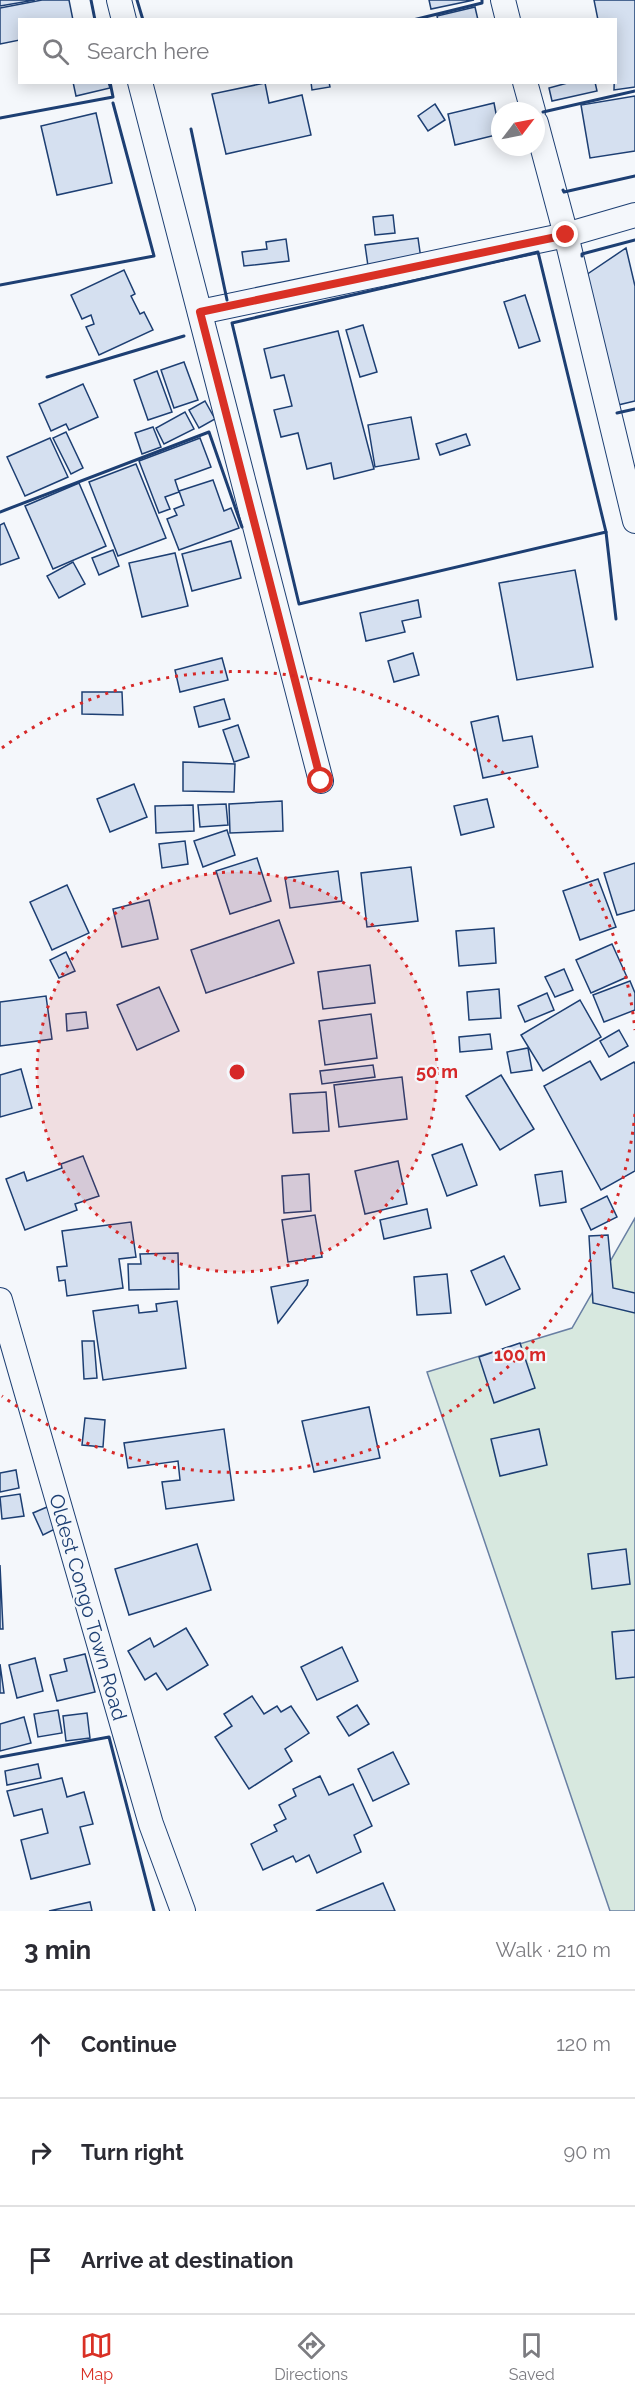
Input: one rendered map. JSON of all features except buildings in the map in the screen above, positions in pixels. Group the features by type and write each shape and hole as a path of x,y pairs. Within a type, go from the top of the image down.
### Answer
{"street":[{"path":"119,0 124,18"},
{"path":"503,0 508,18"},
{"path":"141,84 321,781"},
{"path":"526,84 531,102"},
{"path":"545,156 635,521"},
{"path":"200,312 566,235 635,215"},
{"name":"Oldest Congo Town Road","path":"0,1300 151,1824 183,1911"}],"shaded area":[{"path":"635,1218 635,1911 610,1911 427,1372 572,1328"}],"wall":[{"path":"91,0 95,18"},
{"path":"137,0 142,18"},
{"path":"421,18 482,3 482,0"},
{"path":"0,118 113,97 110,84"},
{"path":"545,112 635,91"},
{"path":"0,285 154,256 113,103"},
{"path":"191,129 227,300"},
{"path":"563,190 564,192 635,176"},
{"path":"582,256 582,254 635,240"},
{"path":"538,252 606,532 299,604 232,323 538,252"},
{"path":"47,377 184,336"},
{"path":"617,413 635,409"},
{"path":"0,512 209,432 242,527"},
{"path":"606,532 616,619"},
{"path":"0,1757 109,1737 154,1911"}],"route":[{"path":"321,781 200,312 566,235"}]}
